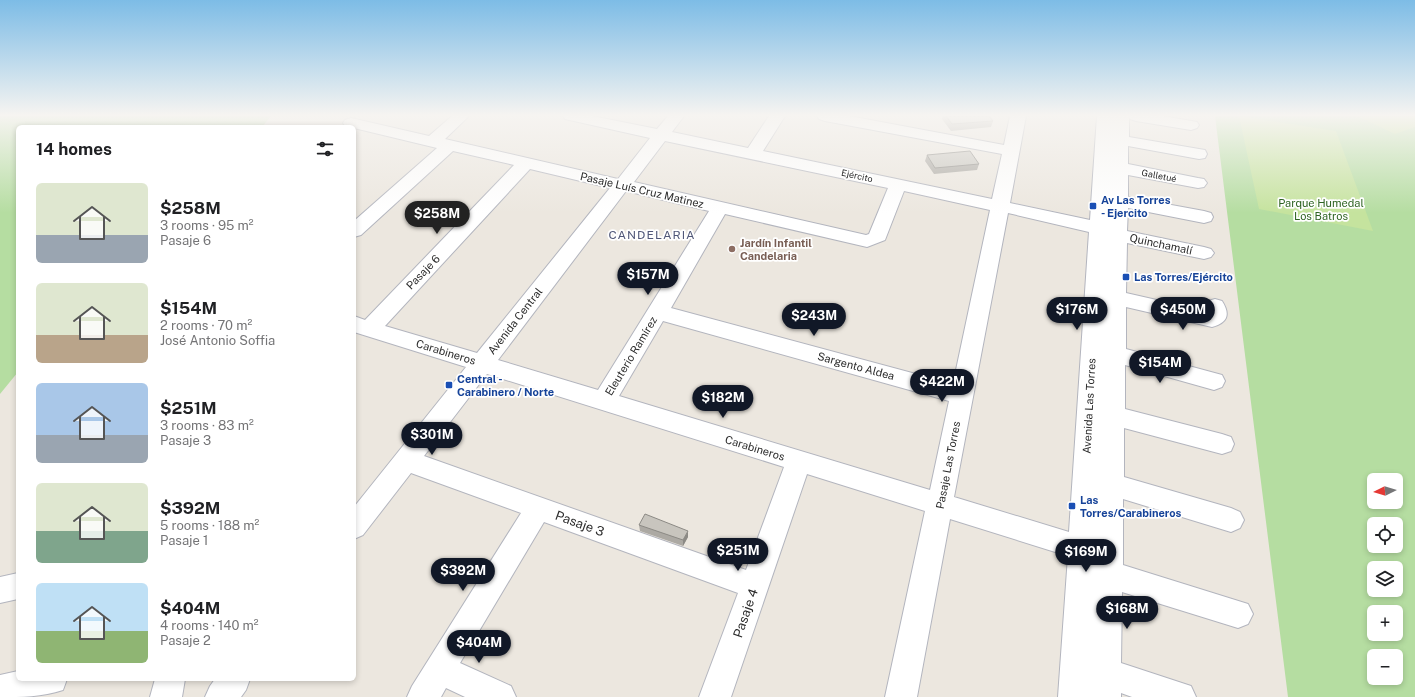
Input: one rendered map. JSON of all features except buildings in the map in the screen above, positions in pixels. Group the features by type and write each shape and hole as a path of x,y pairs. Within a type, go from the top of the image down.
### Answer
{"street":[{"path":"356,229 446,149"},
{"name":"Pasaje Luís Cruz Matinez","path":"460,149 862,240 872,240 878,236 898,184"},
{"name":"Avenida Central","path":"356,524 650,149"},
{"name":"Ejército","path":"726,149 898,184 1109,231"},
{"path":"753,154 756,149"},
{"path":"1001,149 1010,151"},
{"name":"Avenida Las Torres","path":"1105,685 1116,298 1109,231 1106,149"},
{"name":"Avenida Las Torres","path":"1074,697 1081,548 1109,231 1119,201 1120,149"},
{"path":"1168,149 1199,154"},
{"name":"Pasaje Las Torres","path":"901,697 1010,151"},
{"name":"Pasaje 6","path":"362,326 526,163"},
{"name":"Galletué","path":"1120,168 1198,183"},
{"path":"1119,201 1204,217"},
{"name":"Eleuterio Ramírez","path":"604,401 720,208"},
{"name":"Quinchamalí","path":"1109,231 1204,253"},
{"path":"1116,298 1212,320 1216,318 1215,306"},
{"name":"Sargento Aldea","path":"658,312 961,395"},
{"name":"Carabineros","path":"362,326 1081,548 1108,568 1238,614"},
{"path":"1114,354 1214,381"},
{"path":"1113,415 1222,444"},
{"name":"Pasaje 3","path":"406,460 755,586"},
{"name":"Pasaje 4","path":"716,697 799,461"},
{"path":"1110,484 1232,520"},
{"path":"423,697 538,508"},
{"path":"0,590 16,586"},
{"path":"440,670 500,697"},
{"path":"0,691 43,681"},
{"path":"166,697 170,681"},
{"path":"221,697 233,681"},
{"path":"1105,685 1180,697"}],"green space":[{"path":"0,149 16,149 16,374 0,394"},
{"name":"Parque Humedal Los Batros","path":"1219,149 1415,149 1415,697 1288,697"},
{"path":"1246,149 1342,149 1373,231 1259,209"}],"place":[{"name":"Av Las Torres - Ejercito","path":"1093,206"},
{"name":"Jardín Infantil Candelaria","path":"732,249"},
{"name":"Las Torres/Ejército","path":"1126,277"},
{"name":"Central - Carabinero / Norte","path":"449,385"},
{"name":"Las Torres/Carabineros","path":"1072,506"}],"district":[{"name":"CANDELARIA","path":"652,235"}]}
